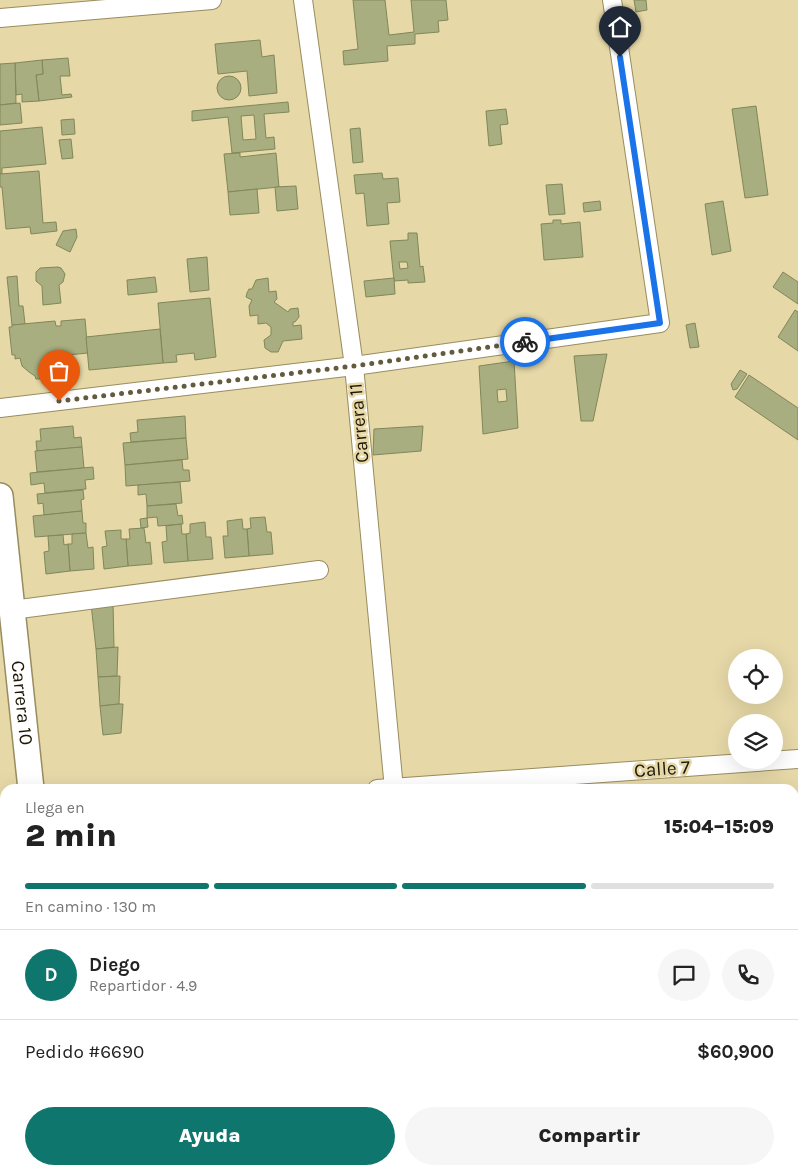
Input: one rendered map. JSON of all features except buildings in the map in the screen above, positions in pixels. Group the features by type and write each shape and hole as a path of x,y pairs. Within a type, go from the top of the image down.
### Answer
{"street":[{"path":"0,18 212,0"},
{"name":"Carrera 11","path":"303,0 354,366 388,784"},
{"path":"0,408 354,366 660,323 612,0"},
{"name":"Carrera 10","path":"0,496 29,784"},
{"path":"12,610 319,570"},
{"name":"Calle 7","path":"445,784 798,759"}],"way so far":[{"path":"59,401 354,366 525,342"}],"route":[{"path":"525,342 660,323 620,57"}]}
